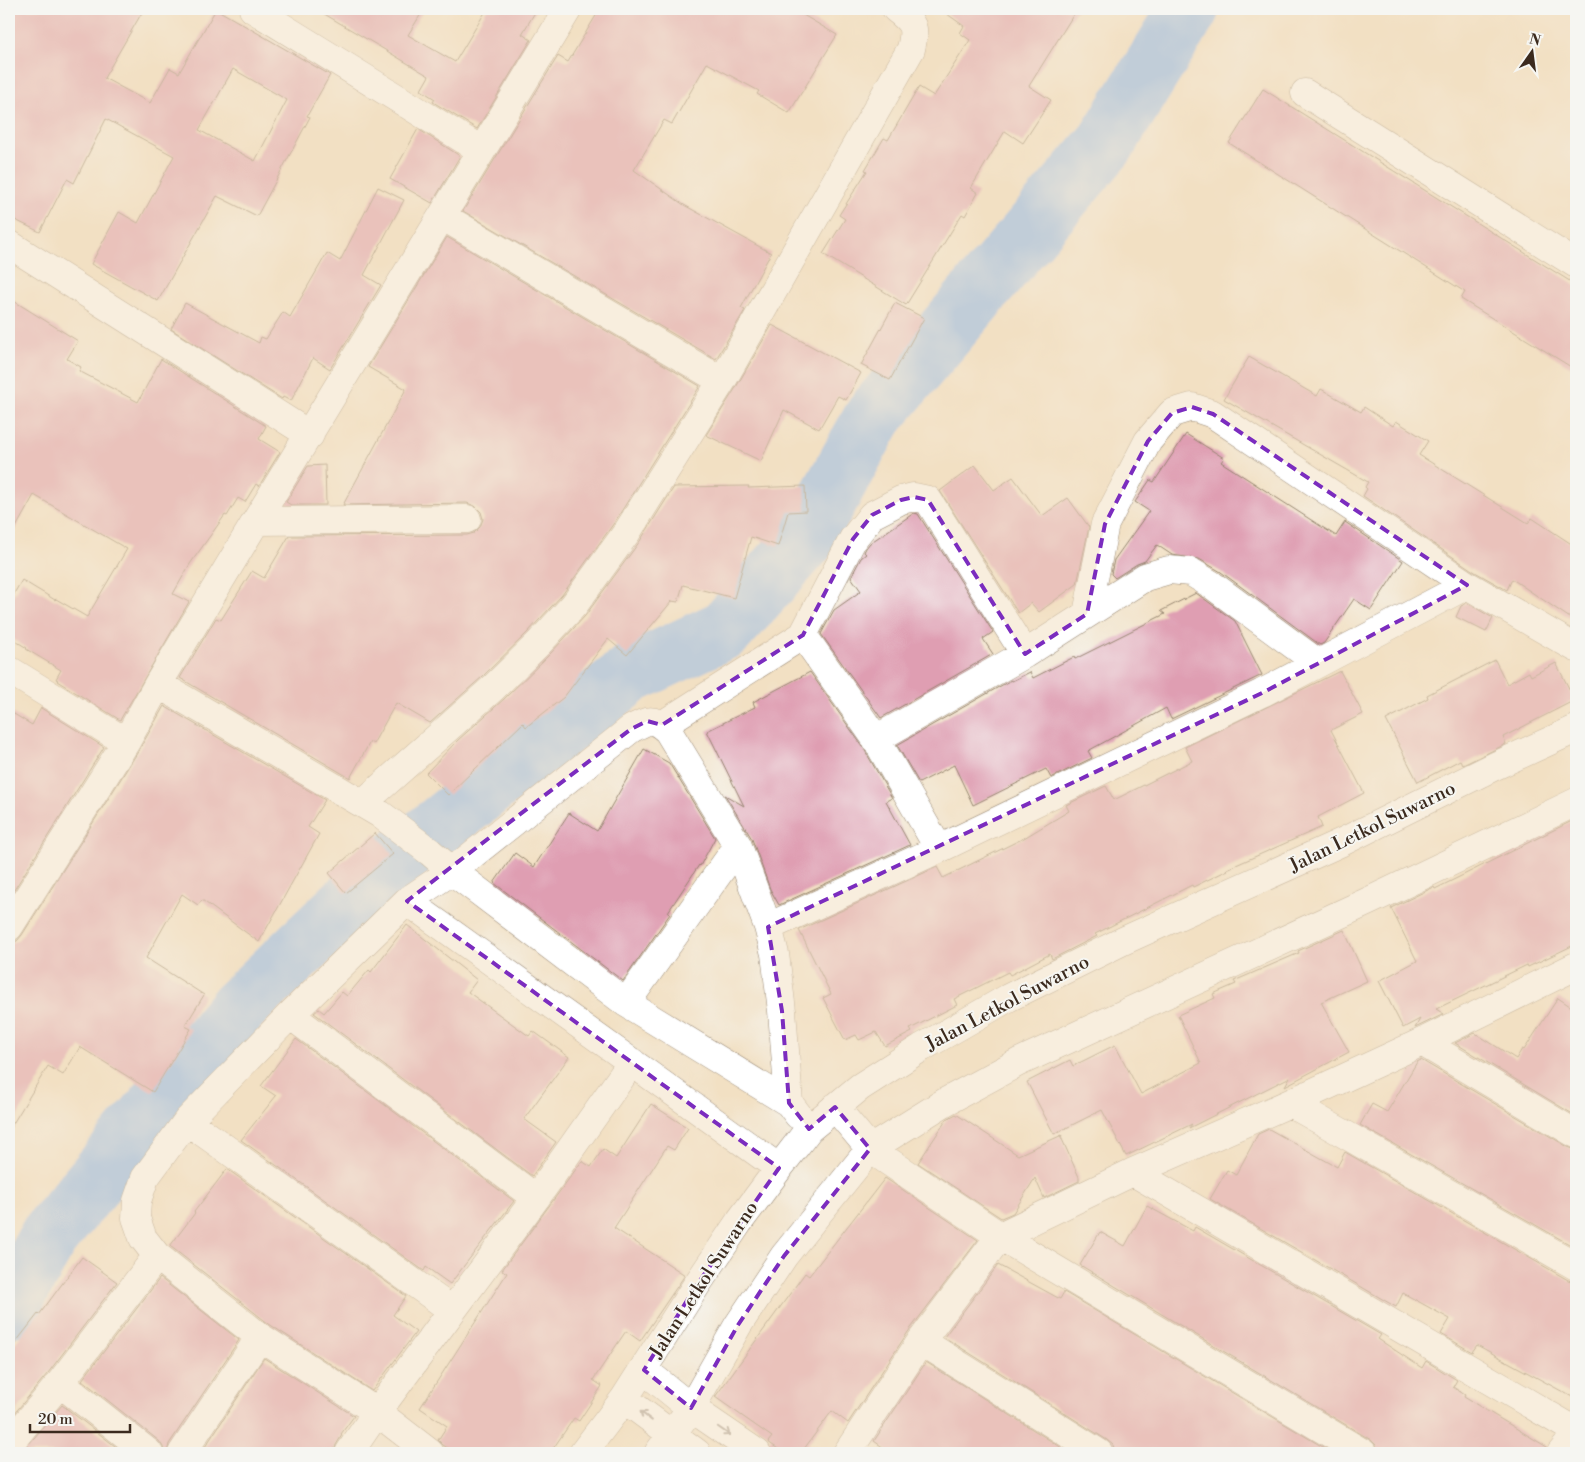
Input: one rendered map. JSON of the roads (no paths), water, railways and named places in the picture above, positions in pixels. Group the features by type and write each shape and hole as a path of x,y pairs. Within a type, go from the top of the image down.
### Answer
{"street":[{"path":"253,9 482,150"},
{"path":"9,927 17,896 126,742 158,684 256,520 310,435 568,9"},
{"path":"371,809 539,643 574,605 627,532 722,381 911,49 914,34 910,19 896,9"},
{"path":"1305,93 1576,264"},
{"path":"442,216 722,381"},
{"path":"9,244 310,435"},
{"path":"1087,614 1105,524 1148,441 1172,414 1192,407 1213,414 1467,585 1576,648"},
{"path":"662,725 803,634 853,539 872,515 901,500 914,497 928,500 1025,654"},
{"path":"256,520 467,518"},
{"path":"876,739 1025,654 1145,576 1168,570 1191,572 1212,585 1318,663"},
{"path":"768,927 939,850 1262,694 1467,585"},
{"path":"803,634 876,739 939,850"},
{"path":"9,670 126,742"},
{"path":"158,684 371,809 430,852 452,871 626,1003 789,1103 809,1129"},
{"path":"430,1453 377,1412 260,1336 157,1256 143,1238 136,1218 137,1201 145,1178 187,1121 290,1015 407,902 452,871 631,729 647,721 655,721 668,731 738,846 768,927 776,954 789,1103"},
{"name":"Jalan Letkol Suwarno","path":"583,1453 644,1370 696,1286 739,1222 779,1168 809,1129 860,1087 905,1058 1008,998 1124,941 1342,842 1576,729"},
{"path":"664,1444 691,1408 738,1326 784,1256 870,1149 945,1102 1019,1062 1369,901 1576,802"},
{"path":"626,1003 738,846"},
{"path":"407,902 779,1168"},
{"path":"847,1453 921,1341 1000,1236 1133,1172 1290,1103 1571,974"},
{"path":"290,1015 536,1198"},
{"path":"1422,1042 1576,1134"},
{"path":"349,1453 377,1412 536,1198 632,1062"},
{"path":"1290,1103 1576,1266"},
{"path":"835,1107 870,1149 1000,1236 1363,1453"},
{"path":"187,1121 452,1310"},
{"path":"1133,1172 1576,1430"},
{"path":"9,1444 60,1383 157,1256"},
{"path":"182,1453 260,1336"},
{"path":"921,1341 1099,1453"},
{"path":"644,1370 691,1408 757,1453"},
{"path":"60,1383 149,1453"},
{"path":"624,1399 664,1444 697,1453"},
{"path":"1560,1453 1576,1435"}],"waterway":[{"path":"9,1308 49,1236 239,1007 379,874 630,674 726,629 806,539 874,416 1106,143 1189,9"}]}
